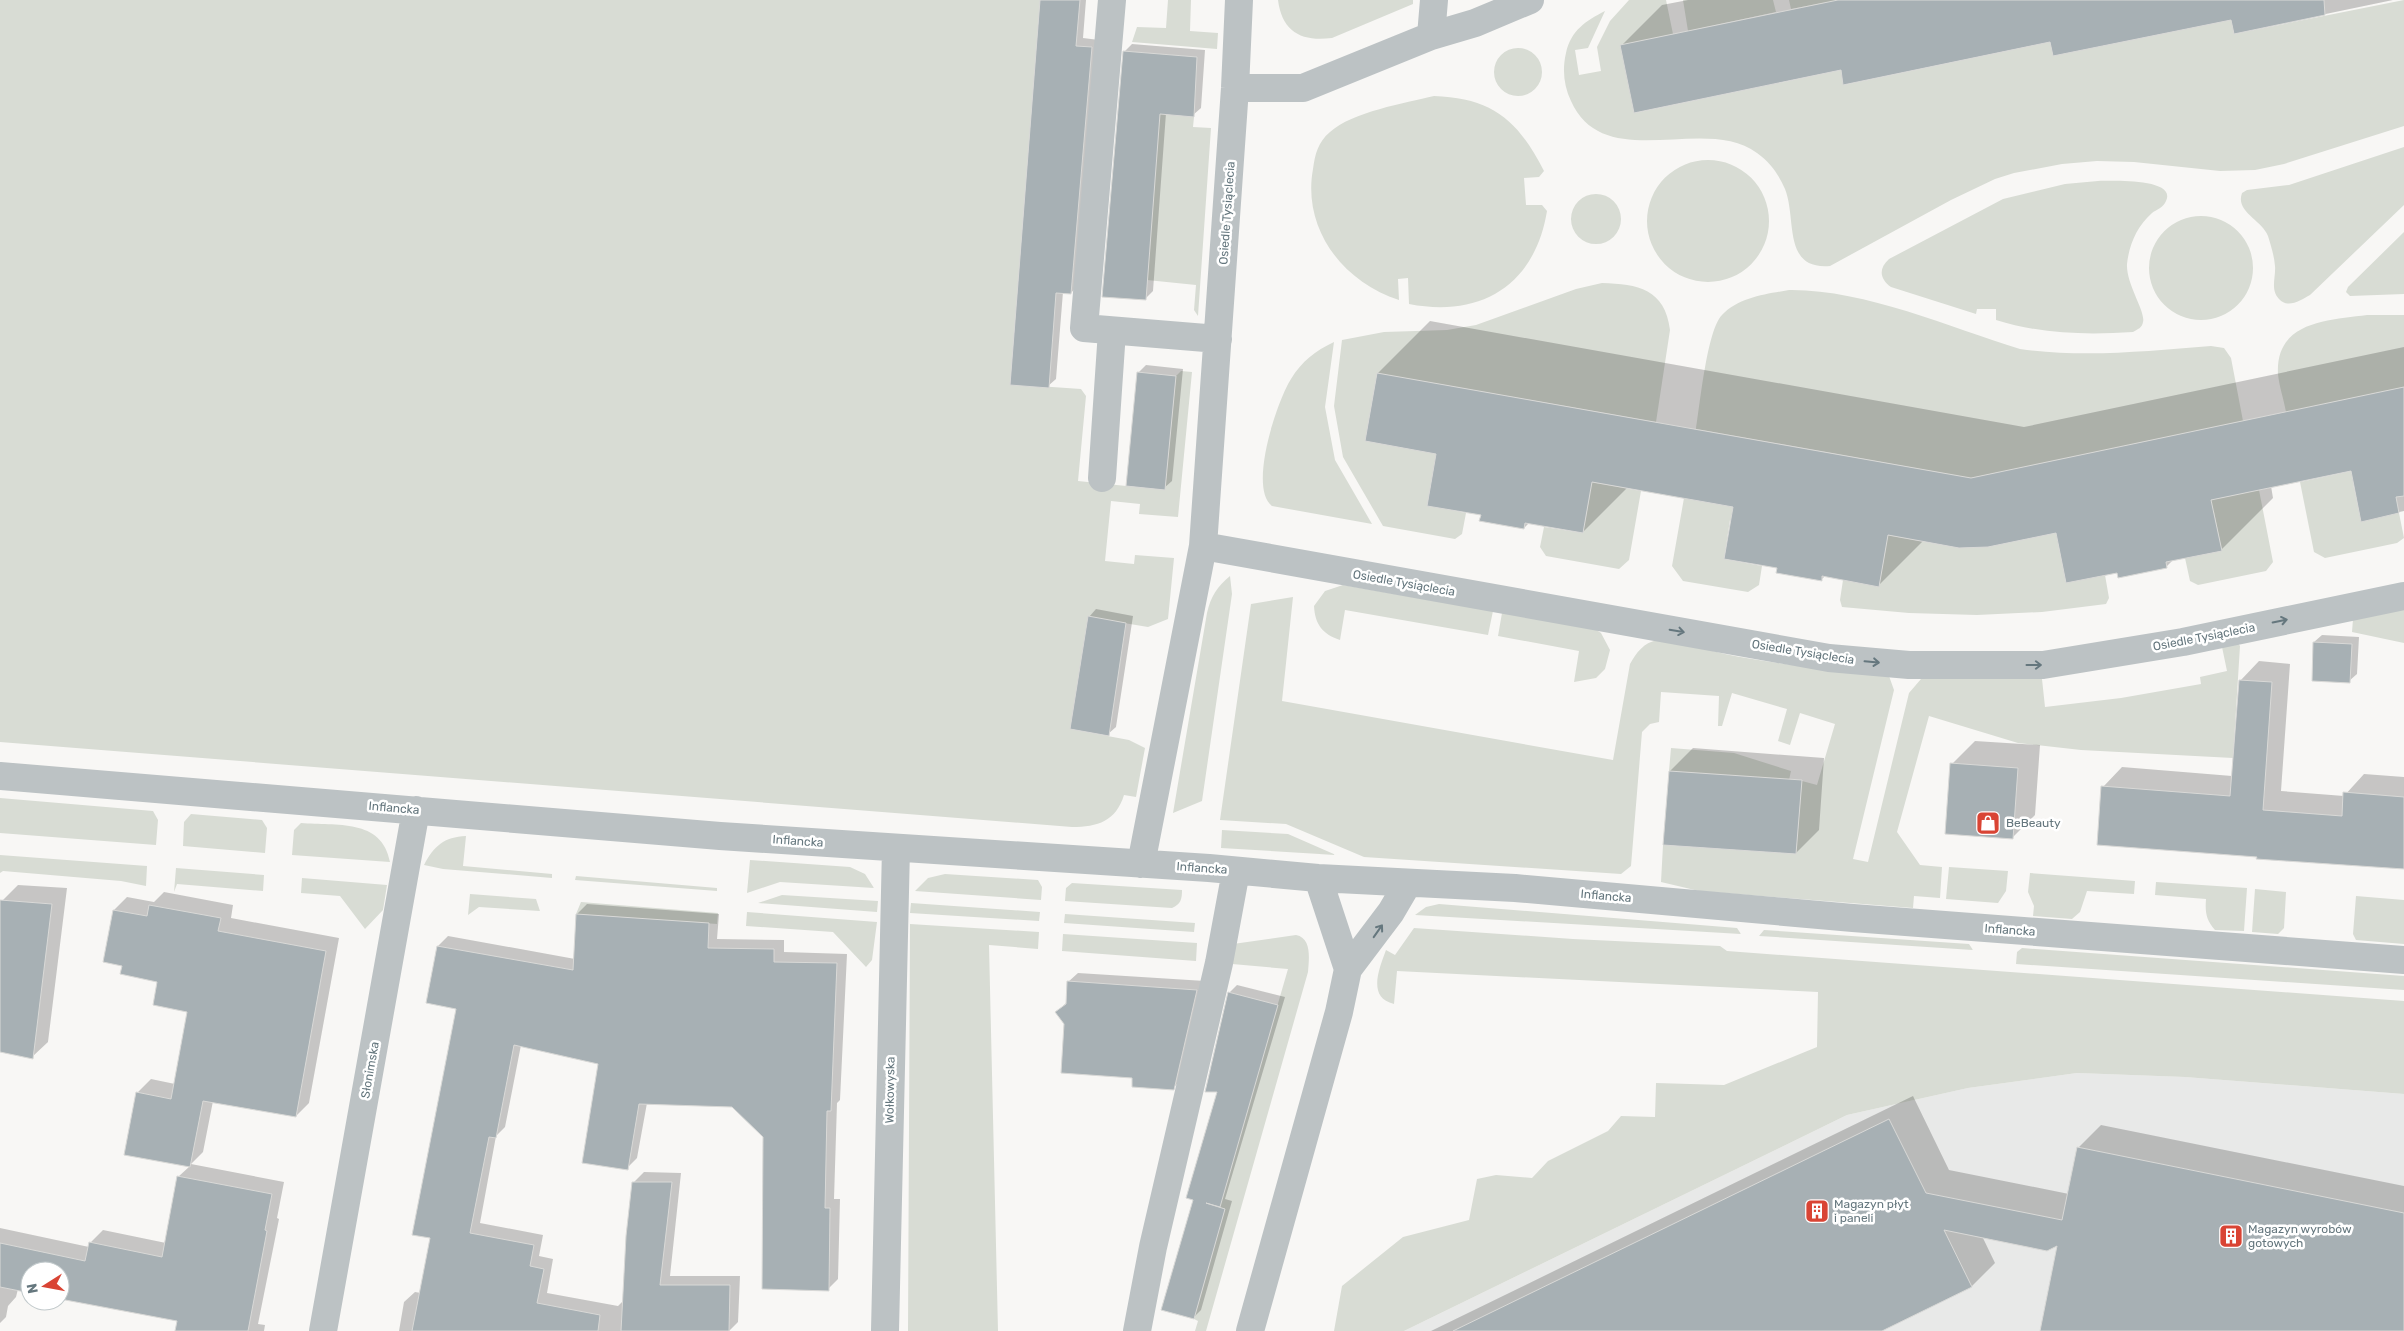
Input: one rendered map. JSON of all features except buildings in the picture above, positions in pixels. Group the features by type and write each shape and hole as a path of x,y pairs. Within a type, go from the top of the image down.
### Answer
{"street":[{"path":"1112,0 1084,328 1218,339"},
{"name":"Osiedle Tysiąclecia","path":"1141,864 1203,546 1236,88 1239,0"},
{"path":"1431,36 1434,0"},
{"path":"1236,88 1302,88 1431,36 1475,22 1530,0"},
{"path":"1102,478 1112,331"},
{"name":"Osiedle Tysiąclecia","path":"1203,546 1829,658 1909,665 2043,665 2183,642 2404,596"},
{"name":"Inflancka","path":"0,776 896,848 1318,878 1515,888 1852,918 2404,960"},
{"name":"Słonimska","path":"323,1331 416,810"},
{"name":"Wołkowyska","path":"885,1331 896,848"},
{"path":"1137,1331 1155,1238 1219,963 1236,871"},
{"path":"1318,878 1348,969"},
{"path":"1250,1331 1339,1012 1348,969 1391,912 1408,883"}],"shaded area":[{"path":"0,0 1040,0 1010,384 1081,389 1086,396 1078,481 1165,490 1176,376 1181,371 1192,372 1178,517 1139,514 1140,504 1111,501 1105,561 1134,564 1135,555 1174,558 1168,619 1148,627 1088,617 1070,729 1129,740 1145,748 1136,797 1124,795 1116,811 1105,821 1090,826 1072,827 0,742"},
{"path":"1168,0 1191,0 1190,31 1218,33 1217,49 1132,42 1137,27 1166,28"},
{"path":"1278,0 1413,0 1413,4 1332,38 1321,39 1295,33 1284,20"},
{"path":"1629,0 1666,0 1673,34 1621,45 1635,113 1841,70 1844,85 2050,42 2053,56 2231,20 2234,34 2404,0 2404,126 2284,164 2255,170 2220,171 2134,162 2097,161 2062,164 2014,173 1995,179 1951,200 1830,266 1815,265 1804,260 1798,251 1794,240 1785,189 1774,169 1757,153 1735,143 1711,139 1631,140 1607,135 1586,123 1571,101 1565,84 1564,66 1568,45 1580,27 1605,11 1588,48 1575,50 1579,75 1601,71 1597,47 1610,21"},
{"path":"1683,0 1773,0 1776,12 1688,31"},
{"path":"1789,0 1882,0 1831,16 1828,2 1791,9"},
{"path":"1518,48 1527,50 1535,55 1540,63 1542,72 1540,81 1535,89 1527,94 1518,96 1509,94 1501,89 1496,81 1494,72 1496,63 1501,55 1509,50"},
{"path":"1164,54 1169,55 1164,114 1194,117 1193,127 1211,128 1198,316 1194,310 1196,285 1147,280"},
{"path":"1434,96 1472,101 1501,115 1524,138 1544,171 1539,177 1524,178 1526,205 1542,205 1547,211 1541,237 1530,259 1517,277 1500,290 1481,300 1459,306 1435,307 1409,304 1408,278 1398,279 1399,300 1379,292 1360,280 1344,266 1331,250 1321,232 1314,212 1311,191 1316,153 1320,144 1330,132 1351,119 1365,114"},
{"path":"2404,147 2404,205 2310,295 2294,303 2286,303 2279,299 2275,292 2275,262 2268,236 2265,230 2242,205 2242,193 2247,190 2289,185"},
{"path":"1708,160 1720,161 1731,165 1742,170 1751,178 1759,187 1764,198 1768,209 1768,233 1764,244 1759,255 1751,264 1742,272 1731,277 1720,281 1708,282 1696,281 1685,277 1674,272 1665,264 1657,255 1652,244 1648,233 1647,221 1648,209 1652,198 1657,187 1665,178 1674,170 1685,165 1696,161"},
{"path":"2098,181 2141,182 2162,188 2167,194 2164,205 2152,213 2138,230 2130,250 2127,264 2129,280 2143,317 2142,326 2133,332 2064,332 2013,325 1996,320 1996,309 1977,309 1976,314 1891,287 1883,277 1883,266 1889,259 2003,199 2065,184"},
{"path":"1596,194 1605,196 1616,205 1621,219 1619,228 1610,239 1596,244 1587,242 1576,233 1571,219 1573,210 1582,199"},
{"path":"2201,216 2221,220 2238,231 2249,248 2253,268 2249,288 2238,305 2221,316 2201,320 2181,316 2164,305 2153,288 2149,268 2153,248 2164,231 2181,220"},
{"path":"2404,232 2404,294 2350,296 2346,292 2348,287"},
{"path":"1602,283 1627,285 1648,292 1656,297 1667,316 1670,330 1656,422 1377,373 1365,441 1460,458 1434,467 1427,505 1466,513 1462,534 1455,539 1383,526 1343,457 1334,406 1342,340 1384,332 1447,330 1476,325 1576,289"},
{"path":"1789,290 1817,291 1876,302 2020,349 2044,352 2092,353 2139,352 2211,346 2224,348 2231,358 2243,421 1971,478 1696,429 1708,351 1717,323 1722,315 1745,300"},
{"path":"2367,315 2404,315 2404,387 2286,412 2278,374 2279,356 2285,343 2295,333 2321,322"},
{"path":"1334,342 1325,407 1335,460 1372,524 1272,506 1265,496 1263,482 1267,444 1285,390 1304,362"},
{"path":"2375,466 2377,477 2353,483 2361,521 2399,513 2404,538 2397,543 2325,558 2314,552 2300,482"},
{"path":"1568,478 1641,491 1629,560 1619,569 1546,556 1540,547 1544,527 1583,533 1590,495"},
{"path":"2259,490 2273,562 2266,571 2198,585 2190,581 2185,558 2222,551 2214,512 2189,517 2187,505"},
{"path":"1684,498 1756,511 1755,524 1730,520 1724,559 1762,566 1759,585 1748,592 1683,581 1672,566"},
{"path":"2080,528 2082,539 2058,544 2066,583 2105,575 2109,598 2106,604 2042,612 1977,615 1909,613 1842,607 1840,600 1843,580 1879,586 1886,548 1862,543 1864,531 1959,548 1988,547"},
{"path":"1230,576 1232,594 1202,801 1173,813 1207,613 1215,592"},
{"path":"1343,585 1493,611 1488,635 1345,610 1340,640 1334,638 1321,628 1316,618 1314,606 1325,591"},
{"path":"1293,597 1282,701 1613,760 1630,664 1641,649 1653,641 1675,641 1725,654 1766,661 1889,676 1894,690 1853,859 1868,862 1909,693 1921,679 2042,679 2045,707 2121,698 2201,684 2200,677 2227,671 2222,647 2238,643 2240,646 2233,758 2081,750 2018,743 1929,716 1897,832 1920,865 1942,867 1940,898 1914,896 1913,908 1699,891 1661,882 1663,845 1796,854 1802,781 1817,785 1835,724 1800,713 1790,745 1778,741 1787,709 1732,693 1722,726 1718,726 1719,696 1661,692 1659,722 1650,724 1642,732 1631,866 1621,874 1364,857 1286,824 1220,820 1251,604"},
{"path":"2404,609 2404,643 2352,632 2353,619"},
{"path":"1502,613 1595,629 1601,633 1610,650 1605,669 1596,678 1574,682 1579,651 1498,636"},
{"path":"1671,748 1734,753 1791,771 1789,780 1669,771"},
{"path":"0,798 153,811 158,820 156,845 0,833"},
{"path":"191,814 262,820 267,828 265,853 183,846 184,822"},
{"path":"301,823 342,825 368,831 378,838 385,848 390,862 292,855 294,830"},
{"path":"1222,830 1288,834 1336,855 1221,848"},
{"path":"466,836 463,866 552,874 552,878 443,869 424,865 440,844 452,838"},
{"path":"0,855 147,866 146,886 121,881 3,871 0,873"},
{"path":"750,860 850,867 865,874 874,888 780,882 747,893"},
{"path":"1949,867 2008,871 2006,891 1998,903 1946,899"},
{"path":"176,868 264,875 263,891 177,884 174,892"},
{"path":"2030,873 2135,881 2134,894 2087,891 2080,912 2072,919 2033,916 2034,906 2028,892"},
{"path":"945,874 1038,880 1042,887 1041,900 915,891 928,878"},
{"path":"576,876 717,888 717,891 575,880"},
{"path":"302,878 387,885 383,910 365,929 340,896 301,893"},
{"path":"2156,882 2247,888 2244,931 2215,930 2207,916 2206,899 2155,895"},
{"path":"1072,883 1182,890 1182,896 1179,903 1172,908 1065,901 1066,888"},
{"path":"2255,889 2286,892 2284,928 2278,934 2252,932"},
{"path":"470,894 536,899 540,911 479,907 468,915"},
{"path":"782,895 878,901 877,912 758,903"},
{"path":"2356,896 2404,900 2404,944 2356,940 2353,934"},
{"path":"581,902 718,913 717,924 576,914"},
{"path":"911,903 1040,912 1039,921 910,913"},
{"path":"1439,904 1737,928 1741,934 1415,915 1426,907"},
{"path":"747,912 877,922 872,960 866,967 833,932 746,926"},
{"path":"1065,914 1195,923 1194,932 1064,923"},
{"path":"910,924 1039,932 1038,949 989,945 998,1331 908,1331"},
{"path":"1414,928 1573,939 1720,946 1727,951 2404,1001 2404,1094 2185,1077 2077,1073 1968,1088 1847,1115 1404,1331 1334,1331 1342,1286 1403,1237 1469,1220 1477,1179 1496,1175 1532,1178 1548,1161 1608,1131 1621,1116 1655,1117 1656,1083 1724,1085 1817,1047 1818,992 1397,971 1394,1004 1380,996 1377,982 1380,966 1386,950 1395,955"},
{"path":"1764,930 1969,944 1973,950 1759,936"},
{"path":"1063,934 1197,943 1196,961 1062,951"},
{"path":"1296,935 1305,940 1307,945 1309,955 1308,972 1206,1331 1195,1331 1198,1321 1194,1319 1225,1209 1219,1207 1288,969 1232,964 1233,944"},
{"path":"2022,948 2404,976 2404,990 2016,964 2017,952"},
{"path":"2077,1073 2185,1077 2404,1094 2404,1331 1404,1331 1847,1115 1968,1088"}],"place":[{"name":"BeBeauty","path":"1988,823"},
{"name":"Magazyn płyt i paneli","path":"1817,1211"},
{"name":"Magazyn wyrobów gotowych","path":"2231,1236"}]}
